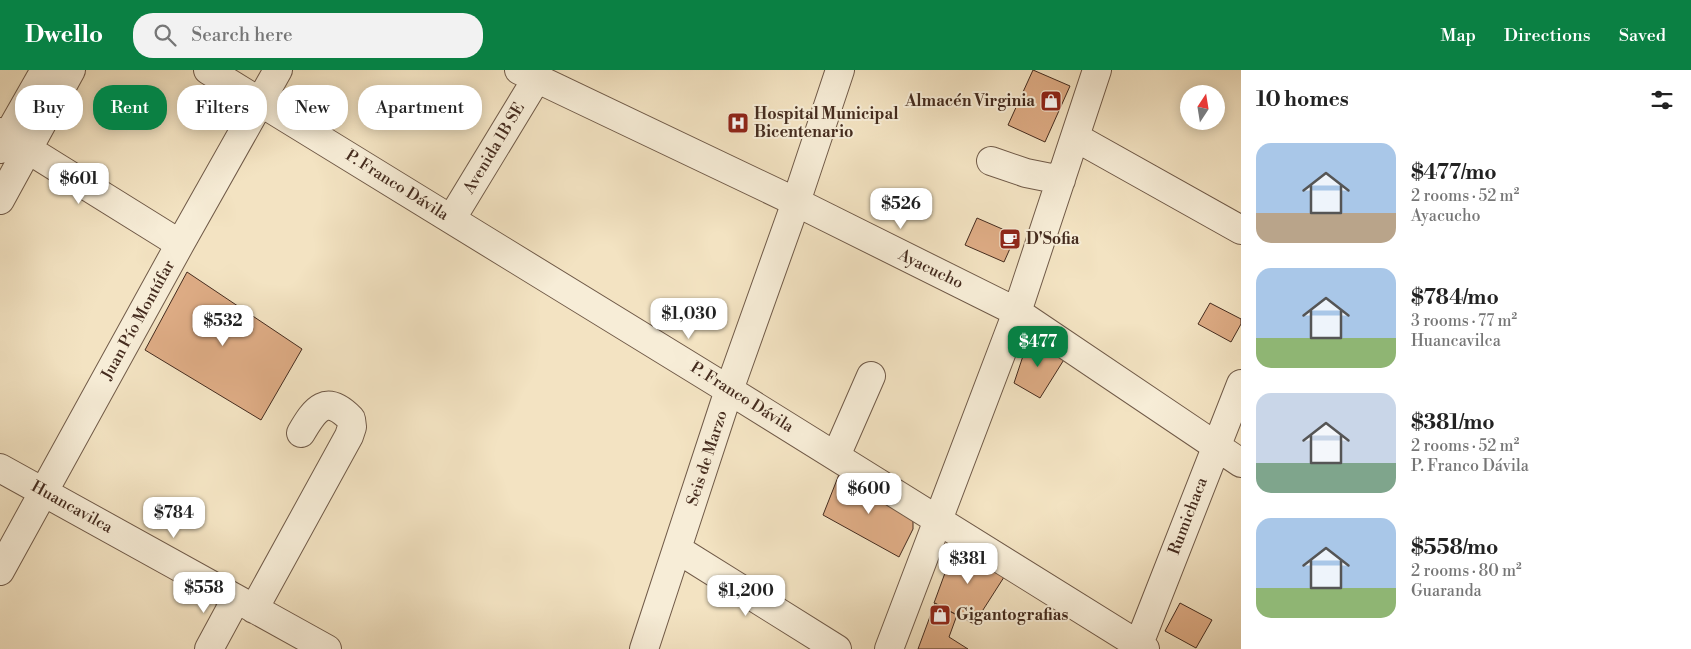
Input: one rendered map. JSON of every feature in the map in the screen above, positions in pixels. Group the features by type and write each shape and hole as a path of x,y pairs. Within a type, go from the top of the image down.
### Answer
{"street":[{"path":"0,200 9,141 45,70"},
{"path":"9,141 71,70"},
{"name":"P. Franco Dávila","path":"208,70 233,85"},
{"name":"Juan Pío Montúfar","path":"267,89 278,70"},
{"name":"Seis de Marzo","path":"644,649 729,390 796,202 840,70"},
{"path":"890,649 1017,312 1096,70"},
{"name":"Ayacucho","path":"528,74 796,202 1017,312 1241,463"},
{"name":"Avenida 1B SE","path":"452,218 528,74"},
{"name":"P. Franco Dávila","path":"267,105 836,456 1140,648"},
{"name":"Juan Pío Montúfar","path":"0,571 244,130"},
{"path":"1075,137 1241,230"},
{"path":"9,141 180,244"},
{"path":"991,161 1026,174 1061,180"},
{"path":"836,456 871,376"},
{"name":"Rumichaca","path":"1140,648 1215,446 1241,384"},
{"path":"209,649 245,604 350,436 351,419 336,408 328,406 319,407 301,433"},
{"name":"Huancavilca","path":"0,468 327,649"},
{"path":"677,549 837,649"}],"building":[{"path":"1033,70 1070,86 1045,142 1008,125"},
{"path":"977,218 1016,235 1004,262 965,245"},
{"path":"187,272 302,349 261,420 145,350"},
{"path":"1210,303 1241,319 1241,324 1231,342 1198,324"},
{"path":"1028,341 1037,341 1065,358 1040,398 1014,383"},
{"path":"840,472 903,510 913,521 913,529 899,557 823,515"},
{"path":"956,543 1006,574 974,624 934,603"},
{"path":"935,603 957,615 949,637 968,649 918,649"},
{"path":"1180,603 1212,620 1196,648 1165,631"}],"place":[{"name":"Almacén Virginia","path":"1051,101"},
{"name":"Hospital Municipal Bicentenario","path":"738,123"},
{"name":"D'Sofia","path":"1010,239"},
{"name":"Gigantografias","path":"940,615"}]}
